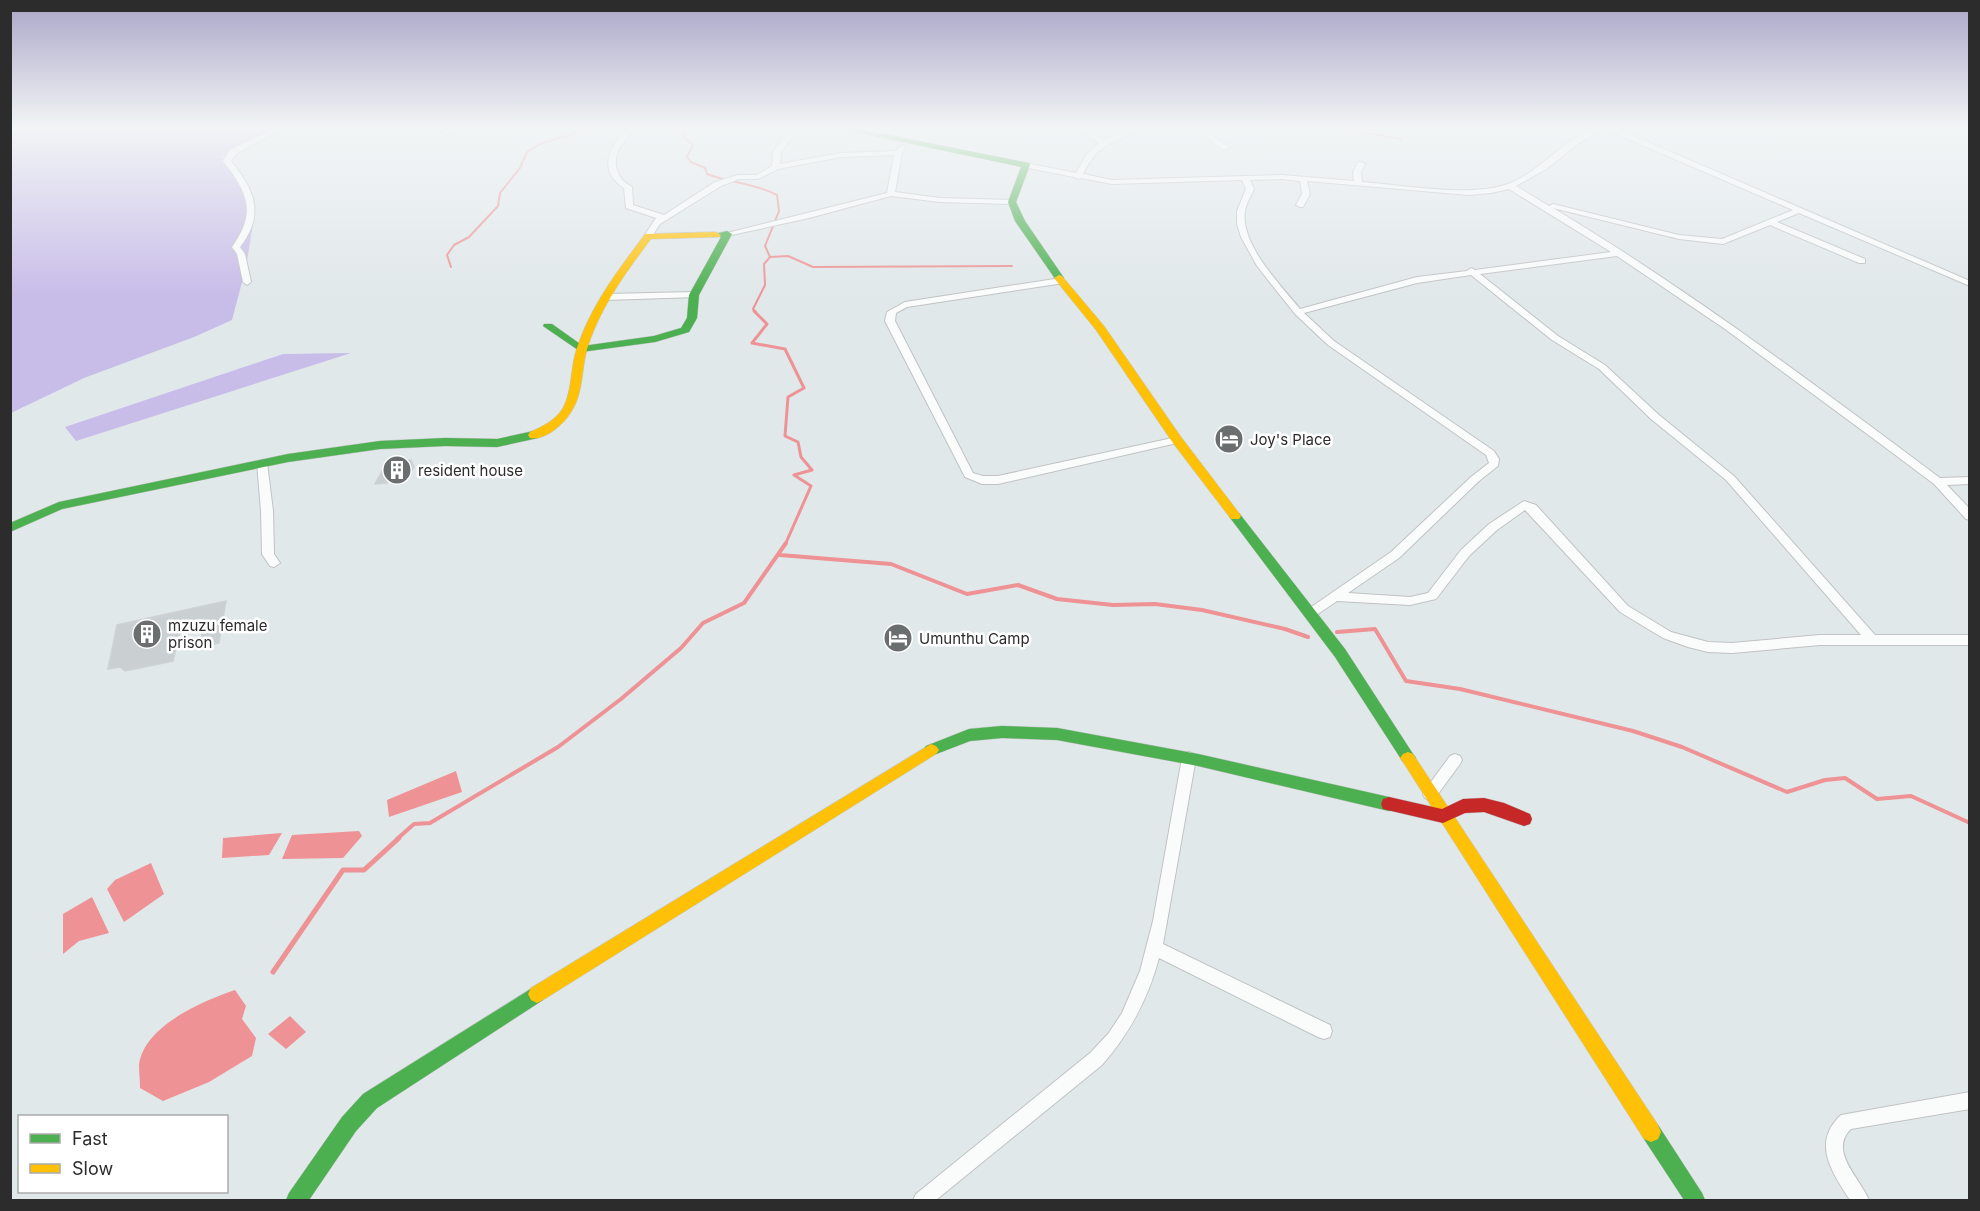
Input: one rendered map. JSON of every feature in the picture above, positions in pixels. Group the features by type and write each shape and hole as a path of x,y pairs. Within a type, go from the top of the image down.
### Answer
{"street":[{"path":"242,184 249,200 250,222 237,247 241,254 247,282"},
{"path":"622,184 628,187 630,206 659,215 661,218 659,222"},
{"path":"10,528 59,506 262,463 411,442 451,441 500,444 530,438 549,428 563,416 576,387 580,349 606,297 648,236 659,222 719,184"},
{"path":"891,194 893,184"},
{"path":"1019,184 1012,202 1020,221 1061,281 1100,328 1177,440 1311,613 1695,1200"},
{"path":"1248,184 1250,189 1242,208 1242,231 1251,249 1298,312 1331,343 1490,453 1494,459 1494,464 1475,479 1401,550 1337,597 1311,613"},
{"path":"1300,205 1306,194 1305,184"},
{"path":"1353,184 1468,194 1491,191 1514,184"},
{"path":"1738,184 1970,284"},
{"path":"1510,186 1620,253 1714,316 1938,482 1970,516"},
{"path":"648,236 696,237 727,234 809,216 891,194 940,200 1012,202"},
{"path":"1537,202 1625,225 1696,240 1723,242 1800,210"},
{"path":"1772,223 1862,261"},
{"path":"548,326 580,349 655,339 685,330 692,318 694,295 727,234"},
{"path":"1298,312 1417,280 1471,272 1531,267 1620,253"},
{"path":"1471,272 1554,338 1602,367 1655,417 1730,478 1871,639"},
{"path":"1061,281 905,305 892,312 890,321 969,475 982,480 998,480 1177,440"},
{"path":"606,297 694,295"},
{"path":"262,463 267,511 268,554 274,563"},
{"path":"1938,482 1968,479"},
{"path":"1337,597 1410,601 1432,596 1465,553 1493,527 1524,505 1532,508 1624,609 1667,635 1708,647 1732,648 1820,640 1970,640"},
{"path":"296,1200 305,1191 347,1125 370,1101 520,1004 925,752 969,735 1002,732 1057,734 1189,759 1443,816 1462,806 1475,804 1508,810 1524,819"},
{"path":"922,1200 1112,1043 1135,1002 1156,949 1189,759"},
{"path":"1430,794 1455,760"},
{"path":"1156,949 1324,1031"},
{"path":"1860,1200 1838,1165 1834,1153 1833,1141 1837,1128 1847,1121 1970,1100"}],"shaded area":[{"path":"11,184 240,184 254,218 246,267 232,320 194,337 84,378 11,413"},
{"path":"351,353 76,441 65,427 283,354"},
{"path":"456,771 462,792 389,817 387,800"},
{"path":"359,831 362,836 343,858 282,859 292,835"},
{"path":"282,833 269,855 222,858 223,838"},
{"path":"151,863 164,894 124,922 107,889 115,880"},
{"path":"92,897 109,933 79,941 63,954 63,914"},
{"path":"235,990 246,1006 242,1019 256,1038 252,1056 209,1082 163,1101 140,1088 139,1065 143,1051 151,1038 191,1008"},
{"path":"290,1016 306,1032 286,1049 268,1034"}],"building":[{"name":"resident house","path":"411,460 414,467 408,476 392,477 387,483 375,484 386,464"},
{"name":"mzuzu female prison","path":"226,601 219,643 203,647 200,618 182,624 173,661 125,671 120,667 108,669 117,625"}],"waterway":[{"path":"451,267 447,255 454,245 469,237 498,206 500,193 508,184"},
{"path":"743,184 777,195 779,211 765,246 770,257"},
{"path":"770,257 788,256 813,267 1012,266"},
{"path":"756,312 753,309 765,285 764,264 770,257"},
{"path":"754,311 767,324 752,343 785,349 804,388 788,397 785,436 798,442 801,457 812,470 794,475 811,486 786,543"},
{"path":"397,839 414,824 430,823 558,747 621,699 681,648 703,623 744,603 786,543"},
{"path":"780,555 891,564 967,594 1018,585 1057,599 1113,605 1155,604 1202,610 1285,629 1308,637"},
{"path":"1337,632 1375,629 1406,681 1460,689 1633,731 1682,747 1787,792 1825,780 1845,778 1877,799 1911,796 1970,823"},
{"path":"273,972 343,870 364,870 399,838"}],"traffic: fast":[{"path":"1019,184 1012,202 1020,221 1059,278"},
{"path":"548,326 581,349 655,339 685,330 692,318 694,295 727,234 716,235"},
{"path":"10,528 59,506 288,458 380,445 445,442 497,443 534,435"},
{"path":"1235,516 1340,653 1408,758"},
{"path":"931,750 969,735 1002,732 1057,734 1198,760 1389,804"},
{"path":"296,1200 340,1136 370,1101 537,994"},
{"path":"1651,1132 1695,1200"}],"traffic: slow":[{"path":"534,435 552,425 567,410 575,388 582,347 594,318 610,289 648,236 716,235"},
{"path":"1059,278 1100,328 1177,440 1235,516"},
{"path":"537,994 931,750"},
{"path":"1408,758 1651,1132"}],"traffic: jam":[{"path":"1389,804 1443,816 1463,806 1484,805 1504,810 1524,819"}],"place":[{"name":"Joy's Place","path":"1229,439"},
{"name":"resident house","path":"397,470"},
{"name":"mzuzu female prison","path":"147,634"},
{"name":"Umunthu Camp","path":"898,638"}]}
